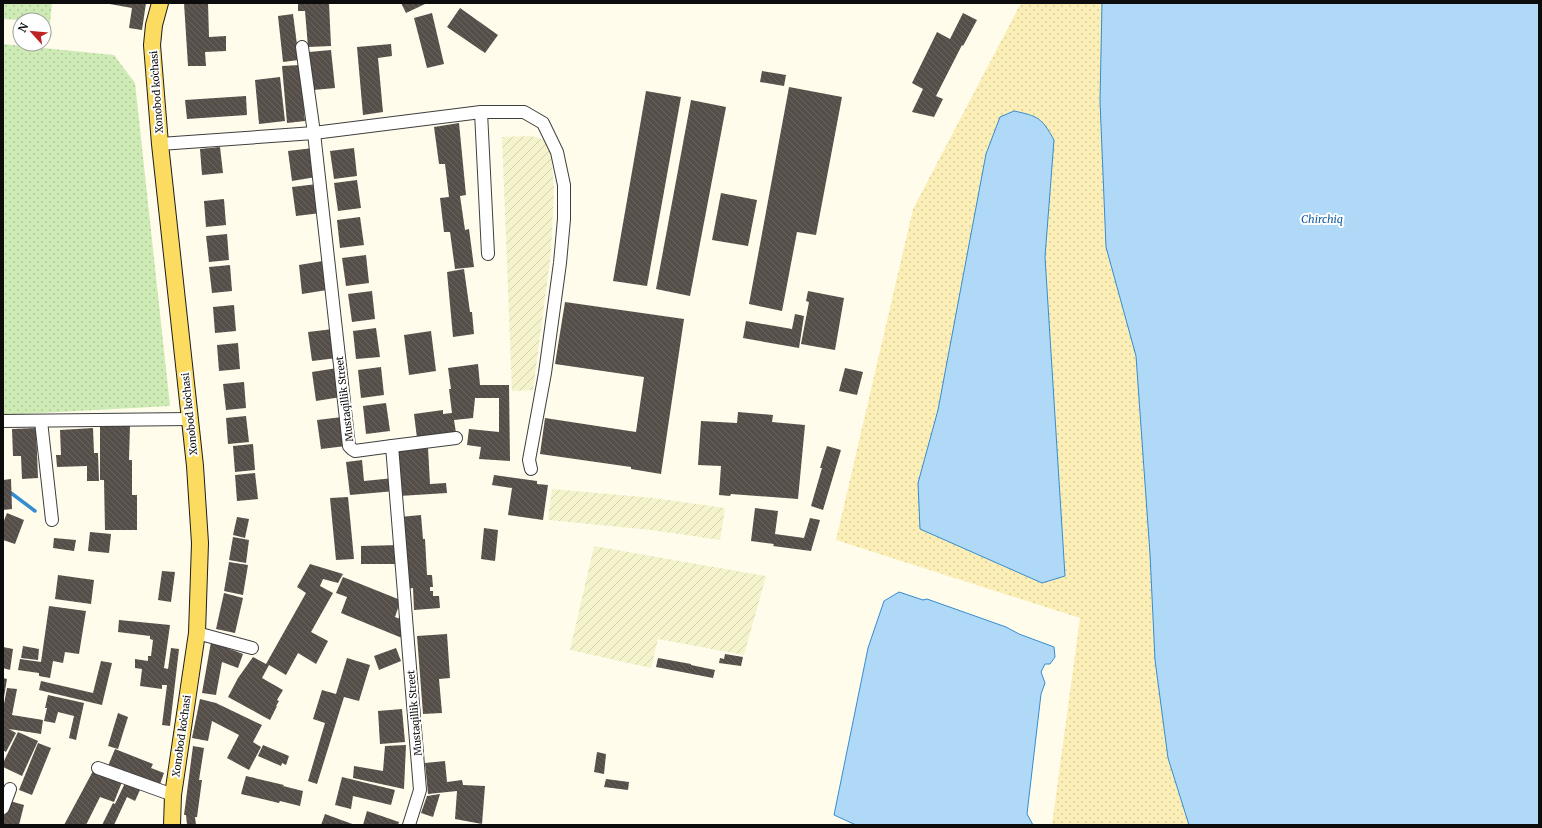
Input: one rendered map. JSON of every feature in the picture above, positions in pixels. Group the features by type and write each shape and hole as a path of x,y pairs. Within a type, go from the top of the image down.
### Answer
{"main road":[{"name":"Xonobod koʻchasi","path":"160,3 154,25 152,45 160,144 190,419 200,543 197,633 173,796 172,825"}],"street":[{"name":"Mustaqillik Street","path":"302,47 314,133 349,446 355,451 392,446 420,790 409,825"},
{"path":"160,144 314,133 481,112 524,112 543,123 557,152 564,184 564,219 560,263 545,373 530,460 531,469"},
{"path":"481,112 488,254"},
{"path":"3,421 190,419"},
{"path":"42,421 52,520"},
{"path":"392,446 456,438"},
{"path":"197,633 252,648"},
{"path":"98,768 173,796"},
{"path":"3,808 10,789"}],"shaded area":[{"path":"531,136 547,141 551,152 554,189 551,252 533,390 512,391 502,137"},
{"path":"552,489 654,498 725,508 720,540 651,530 548,520"},
{"path":"594,546 766,576 744,655 658,639 651,668 570,650"}],"green space":[{"path":"3,3 52,3 51,12 12,12 12,20 3,19"},
{"path":"3,44 12,45 12,52 52,52 52,49 114,55 135,83 170,406 3,415"}],"sand":[{"name":"Chirchiq","path":"1021,3 1406,3 1539,825 1052,825 1080,618 836,540 913,209"}],"water":[{"name":"Chirchiq","path":"1102,3 1539,3 1539,825 1189,825 1168,758 1155,660 1150,554 1136,356 1106,247 1100,101"},
{"path":"1014,111 1038,119 1046,127 1054,140 1045,257 1065,576 1042,583 920,529 918,483 938,410 986,154 1000,117"},
{"path":"899,592 923,600 927,599 1006,627 1019,634 1054,647 1055,657 1050,664 1045,664 1041,672 1045,683 1041,694 1027,814 1033,825 856,825 834,815 868,648 884,601"}],"building":[{"path":"104,3 146,3 142,30 129,28 132,8"},
{"path":"184,3 208,3 209,37 226,36 226,51 205,52 206,66 188,66"},
{"path":"298,3 329,3 331,46 308,47 305,11 298,11"},
{"path":"401,3 424,3 425,4 406,13"},
{"path":"460,8 498,35 485,53 447,27"},
{"path":"432,13 444,64 427,68 414,18"},
{"path":"963,13 977,20 963,46 962,45 936,96 943,99 934,117 912,112 923,89 912,83 937,32 950,39"},
{"path":"293,14 299,60 283,62 278,16"},
{"path":"391,44 392,56 378,58 383,112 363,115 357,47"},
{"path":"331,50 335,88 313,90 309,52"},
{"path":"300,65 305,121 287,123 282,66"},
{"path":"762,71 786,75 784,86 760,82"},
{"path":"280,77 285,121 259,124 255,80"},
{"path":"789,87 842,97 816,235 797,232 782,311 749,304"},
{"path":"646,91 681,97 647,286 613,281"},
{"path":"246,96 247,115 187,119 185,100"},
{"path":"691,100 726,107 690,296 656,289"},
{"path":"459,123 466,195 460,196 465,230 469,229 474,267 455,269 450,232 444,232 440,198 449,197 445,164 439,164 434,127"},
{"path":"220,147 223,173 202,175 200,149"},
{"path":"313,148 316,177 292,181 288,151"},
{"path":"354,148 357,176 334,179 330,151"},
{"path":"357,180 361,208 338,211 334,183"},
{"path":"317,184 321,213 296,216 292,187"},
{"path":"721,193 757,200 748,246 712,240"},
{"path":"224,199 226,225 206,227 204,201"},
{"path":"360,217 364,245 340,248 337,220"},
{"path":"227,234 229,260 209,262 206,236"},
{"path":"366,255 369,283 346,286 342,258"},
{"path":"323,261 327,290 302,294 299,265"},
{"path":"230,265 232,291 212,293 209,267"},
{"path":"464,269 470,312 472,312 474,334 453,337 447,272"},
{"path":"372,291 375,319 352,322 348,294"},
{"path":"808,291 844,298 835,350 801,344 809,302 806,301"},
{"path":"565,302 684,319 661,474 631,469 631,467 540,454 545,418 636,432 644,377 555,364"},
{"path":"234,305 236,331 215,333 213,307"},
{"path":"795,314 804,316 799,348 743,338 746,321 792,329"},
{"path":"376,328 380,357 356,359 353,331"},
{"path":"333,329 337,358 312,361 308,332"},
{"path":"431,331 436,371 409,375 404,335"},
{"path":"238,343 240,369 219,371 217,345"},
{"path":"478,364 480,385 509,385 510,461 479,459 481,447 467,445 469,429 499,432 499,398 475,398 473,418 454,420 456,433 417,438 414,414 443,410 443,414 452,413 448,368"},
{"path":"381,367 384,395 361,398 358,370"},
{"path":"337,368 341,397 316,401 312,372"},
{"path":"845,368 863,372 857,395 839,391"},
{"path":"244,382 246,408 226,410 223,384"},
{"path":"386,403 390,431 366,434 363,406"},
{"path":"738,412 773,415 772,422 805,425 798,499 731,494 730,496 719,495 721,466 698,465 701,421 737,423"},
{"path":"246,416 249,442 228,444 226,418"},
{"path":"342,417 346,446 321,449 317,420"},
{"path":"100,425 130,425 129,460 132,460 132,495 137,495 137,530 105,530 104,480 100,480"},
{"path":"36,428 38,478 22,479 21,456 13,456 12,429"},
{"path":"93,428 94,453 98,453 99,481 87,481 87,466 57,467 56,455 61,455 60,430"},
{"path":"253,444 255,470 235,472 233,446"},
{"path":"827,446 841,450 823,510 811,506"},
{"path":"416,447 417,449 428,448 430,484 446,483 447,493 399,496 397,448"},
{"path":"362,460 364,481 394,478 395,491 350,495 346,462"},
{"path":"255,473 258,499 237,501 235,475"},
{"path":"494,475 537,481 537,484 548,485 543,520 508,515 512,488 492,485"},
{"path":"11,479 12,509 3,510 3,480"},
{"path":"348,497 354,559 336,560 330,498"},
{"path":"755,508 778,511 775,534 804,538 810,518 820,520 811,551 773,546 774,544 751,541"},
{"path":"7,513 24,520 15,544 3,540 3,523"},
{"path":"421,515 423,539 425,539 427,575 432,575 433,587 430,587 430,591 433,591 433,596 439,596 440,608 414,610 413,588 406,589 400,517"},
{"path":"237,517 249,519 245,538 233,535"},
{"path":"484,528 498,530 495,561 481,559"},
{"path":"90,532 111,534 109,553 88,551"},
{"path":"233,537 249,540 246,563 229,560"},
{"path":"54,538 76,540 74,551 53,548"},
{"path":"399,545 399,564 361,564 361,546"},
{"path":"229,562 248,565 243,595 224,591"},
{"path":"310,564 343,574 338,583 323,579 320,586 333,593 311,632 328,641 316,664 298,653 286,675 269,665 262,678 283,690 277,700 279,701 270,720 228,697 238,678 253,657 266,664 306,593 297,587"},
{"path":"162,571 175,572 171,602 158,600"},
{"path":"58,575 94,580 91,604 55,599"},
{"path":"343,577 398,599 398,608 395,617 403,620 402,638 341,613 347,597 336,593"},
{"path":"224,593 243,598 235,633 216,629"},
{"path":"49,606 86,611 79,654 65,652 63,663 53,661 50,678 39,676 39,673 18,670 20,659 41,662"},
{"path":"119,620 170,625 164,668 168,669 171,648 179,649 170,726 162,725 167,685 162,685 162,689 140,686 142,669 135,668 135,659 148,661 148,656 151,656 153,640 150,639 150,636 118,632"},
{"path":"447,634 450,678 439,679 442,713 423,714 417,636"},
{"path":"211,642 243,654 238,668 222,662 216,695 202,693"},
{"path":"23,646 39,649 38,660 21,658"},
{"path":"3,647 13,649 10,670 3,668"},
{"path":"396,648 401,661 379,670 374,656"},
{"path":"725,654 743,657 741,666 719,663 720,658 724,659"},
{"path":"347,658 370,665 359,701 344,697 317,784 308,781 325,723 313,719 322,690 336,694"},
{"path":"658,658 715,670 713,678 656,667"},
{"path":"101,661 112,663 102,705 39,690 41,681 93,693"},
{"path":"3,678 7,679 4,697 3,696"},
{"path":"7,688 17,689 12,715 43,720 41,734 9,729 16,733 6,752 3,750 3,709"},
{"path":"48,695 84,703 76,740 69,738 74,716 58,712 55,723 44,721"},
{"path":"200,699 216,703 262,725 253,742 261,747 249,770 227,758 239,735 212,721 208,741 192,738"},
{"path":"402,709 405,742 380,744 378,711"},
{"path":"118,713 128,717 118,749 108,746"},
{"path":"18,732 38,741 22,776 3,767 3,763"},
{"path":"38,743 51,748 32,795 19,790"},
{"path":"263,745 289,756 286,765 282,763 281,766 258,756"},
{"path":"406,745 404,789 353,778 354,766 383,771 385,746"},
{"path":"193,746 204,748 199,780 202,780 197,817 195,817 196,825 187,825 186,815 184,815"},
{"path":"115,749 153,764 151,768 164,773 159,787 108,766"},
{"path":"597,752 606,754 604,774 594,772"},
{"path":"445,761 447,782 462,780 463,785 485,786 482,824 455,819 457,791 428,794 425,763"},
{"path":"93,771 122,782 114,802 100,797 86,825 64,825"},
{"path":"246,776 303,791 300,806 280,801 279,803 241,794"},
{"path":"342,777 395,790 391,805 353,796 351,809 335,805"},
{"path":"606,779 629,782 628,790 604,787"},
{"path":"125,783 140,790 135,801 127,797 114,825 102,825 113,803 115,804"},
{"path":"440,794 433,817 421,813 427,796"},
{"path":"10,801 24,805 19,825 3,825 3,818"},
{"path":"367,811 399,822 398,825 363,825"},
{"path":"325,814 355,825 321,825"}],"waterway":[{"path":"3,487 35,511"}]}
